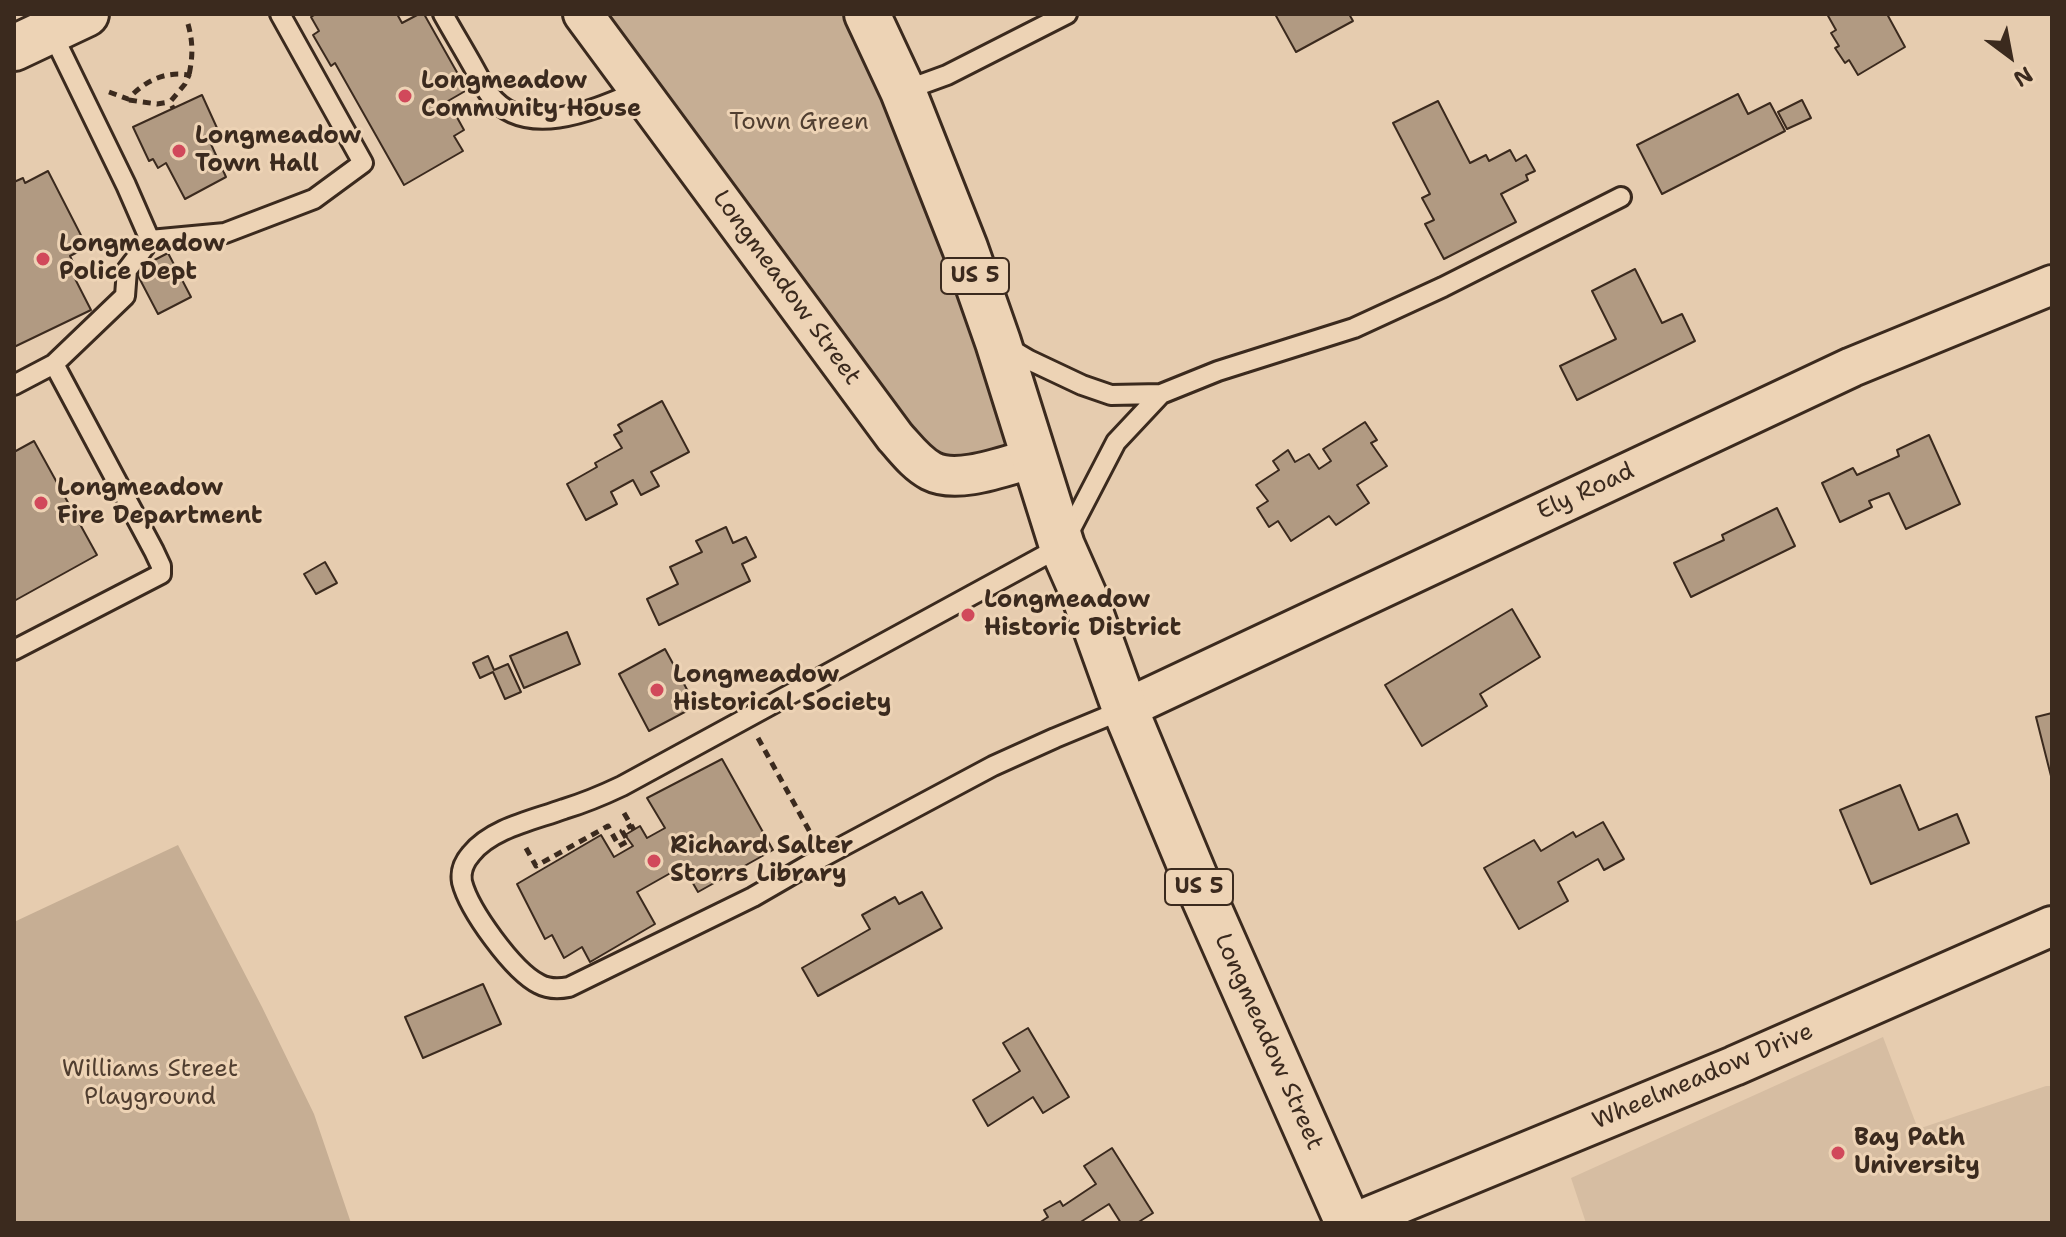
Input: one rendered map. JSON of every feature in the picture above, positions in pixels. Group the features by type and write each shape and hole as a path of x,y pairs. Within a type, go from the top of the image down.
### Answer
{"main road":[{"name":"Longmeadow Street","path":"867,14 903,91 965,248 1062,546 1085,598 1125,709 1197,882 1350,1223"}],"street":[{"name":"Longmeadow Street","path":"583,14 895,437 916,460 933,472 953,477 1034,458"},
{"name":"Ely Road","path":"1125,709 1852,367 2052,285"},
{"name":"Wheelmeadow Drive","path":"1350,1223 1734,1066 2052,926"}],"lane":[{"path":"14,385 54,364 125,296 127,270 150,240 225,233 314,199 363,163 280,14"},
{"path":"443,14 491,96 505,108 522,116 540,119 590,111 641,90"},
{"path":"903,91 947,75 1067,14"},
{"path":"51,31 150,240"},
{"path":"998,342 1082,385 1111,395 1161,394 1218,371 1354,328 1621,197"},
{"path":"14,650 161,574 154,551 54,364"},
{"path":"1125,709 993,766 753,897 569,987 539,985 517,968 479,916 462,881 465,861 474,849 489,838 622,786 1062,546 1116,442 1161,394"}],"path":[{"path":"99,82 109,92 128,99 171,105 189,75 193,41 188,24"},
{"path":"128,99 160,76 177,73 189,75"},
{"path":"752,727 815,842"},
{"path":"523,844 536,866 608,826 619,846 628,841 622,831 632,825 634,830"}],"shaded area":[{"name":"Bay Path University","path":"1883,1037 1918,1129 2052,1086 2052,1223 1586,1223 1571,1178"}],"green space":[{"name":"Town Green","path":"583,14 867,14 1034,458 933,472"},
{"name":"Williams Street Playground","path":"178,845 314,1114 351,1223 14,1223 14,922"}],"building":[{"name":"Longmeadow Community House","path":"316,14 397,14 402,23 424,14 467,90 448,101 464,130 454,136 463,151 404,185 335,63 331,66 313,35 319,31 311,17"},
{"path":"1275,14 1349,14 1353,21 1296,52"},
{"path":"1827,14 1887,14 1905,47 1858,75 1849,60 1845,63 1835,48 1839,46 1831,33 1836,30"},
{"path":"1738,94 1748,114 1770,103 1785,131 1662,194 1637,145"},
{"name":"Longmeadow Town Hall","path":"202,95 217,128 213,130 217,139 210,142 226,177 185,199 166,163 158,168 153,159 149,161 133,127"},
{"path":"1802,100 1811,118 1787,129 1778,112"},
{"path":"1438,101 1470,163 1486,155 1489,161 1510,150 1516,161 1526,155 1535,171 1526,175 1528,180 1501,194 1516,222 1444,259 1425,224 1434,220 1422,198 1430,194 1393,123"},
{"name":"Longmeadow Police Dept","path":"48,171 87,247 70,256 73,262 68,265 91,310 14,347 14,182 23,178 25,183"},
{"path":"168,253 191,297 158,314 135,270"},
{"path":"1635,269 1662,323 1682,314 1695,341 1577,400 1560,366 1616,339 1592,291"},
{"path":"662,401 689,452 651,472 659,486 641,495 633,480 611,492 617,504 586,520 567,484 622,448 614,435 622,431 618,425"},
{"path":"1365,422 1377,440 1371,443 1387,466 1357,485 1369,503 1336,525 1329,516 1291,541 1278,521 1269,527 1257,508 1268,501 1256,485 1279,470 1273,461 1288,450 1295,462 1309,454 1319,469 1331,461 1323,449"},
{"path":"1929,435 1960,504 1906,529 1889,493 1869,501 1872,507 1840,522 1822,483 1853,468 1857,475 1899,456 1897,450"},
{"name":"Longmeadow Fire Department","path":"34,441 97,555 14,601 14,452"},
{"path":"1777,508 1795,546 1691,597 1674,563 1724,540 1722,535"},
{"path":"726,527 733,543 746,537 756,557 742,564 750,581 659,625 647,599 678,584 670,567 702,552 696,541"},
{"path":"325,562 337,583 316,594 304,574"},
{"path":"1512,609 1540,657 1480,694 1487,706 1422,746 1385,685"},
{"path":"567,632 580,664 524,688 510,656"},
{"name":"Longmeadow Historical Society","path":"665,649 696,706 649,731 619,674"},
{"path":"488,656 494,670 508,664 521,692 505,699 493,672 480,678 473,663"},
{"path":"2052,713 2052,780 2036,717"},
{"name":"Richard Salter Storrs Library","path":"722,759 773,850 698,892 683,866 637,892 655,924 590,962 582,947 564,958 552,935 545,939 517,884 601,835 614,857 633,846 625,835 640,826 647,838 665,828 647,798"},
{"path":"1900,785 1919,830 1957,814 1969,843 1871,884 1840,810"},
{"path":"1603,822 1624,859 1604,870 1598,859 1558,882 1568,901 1519,929 1484,868 1534,840 1541,851 1573,832 1576,837"},
{"path":"922,892 942,928 818,996 802,968 870,929 862,915 895,897 899,904"},
{"path":"483,984 501,1024 423,1058 405,1017"},
{"path":"1028,1028 1069,1097 1043,1113 1033,1097 988,1126 973,1100 1020,1071 1003,1043"},
{"path":"1112,1148 1153,1213 1137,1223 1121,1223 1109,1204 1079,1223 1039,1223 1048,1217 1044,1210 1060,1201 1063,1206 1096,1184 1084,1166"}],"place":[{"name":"Longmeadow Community House","path":"405,96"},
{"name":"Longmeadow Town Hall","path":"179,151"},
{"name":"Longmeadow Police Dept","path":"43,259"},
{"name":"Longmeadow Fire Department","path":"41,503"},
{"name":"Longmeadow Historic District","path":"968,615"},
{"name":"Longmeadow Historical Society","path":"657,690"},
{"name":"Richard Salter Storrs Library","path":"654,861"},
{"name":"Bay Path University","path":"1838,1153"}]}
